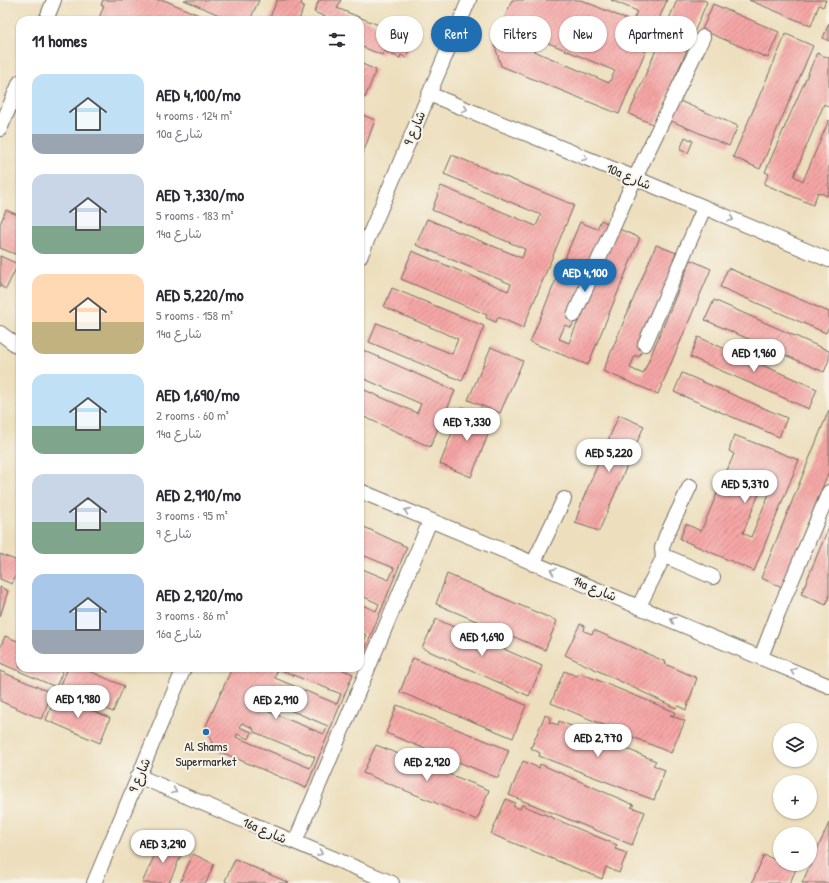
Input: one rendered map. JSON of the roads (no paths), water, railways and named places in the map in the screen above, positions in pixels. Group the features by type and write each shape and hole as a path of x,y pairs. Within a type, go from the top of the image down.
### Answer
{"street":[{"path":"48,16 54,0"},
{"name":"شارع 9","path":"364,248 469,0"},
{"path":"574,315 635,178 703,37"},
{"path":"0,129 16,91"},
{"name":"10a شارع","path":"429,94 635,178 829,260"},
{"path":"645,344 704,208"},
{"path":"0,333 16,344"},
{"path":"0,344 16,346"},
{"path":"639,606 662,560 662,548 666,536 690,486"},
{"path":"761,657 778,612 829,492"},
{"name":"14a شارع","path":"364,493 829,686"},
{"path":"534,564 564,499"},
{"path":"295,842 430,521"},
{"path":"662,560 668,558 672,559 713,577"},
{"name":"شارع 9","path":"94,883 182,672"},
{"name":"16a شارع","path":"138,776 392,883"}],"place":[{"name":"Al Shams Supermarket","path":"206,732"}]}
